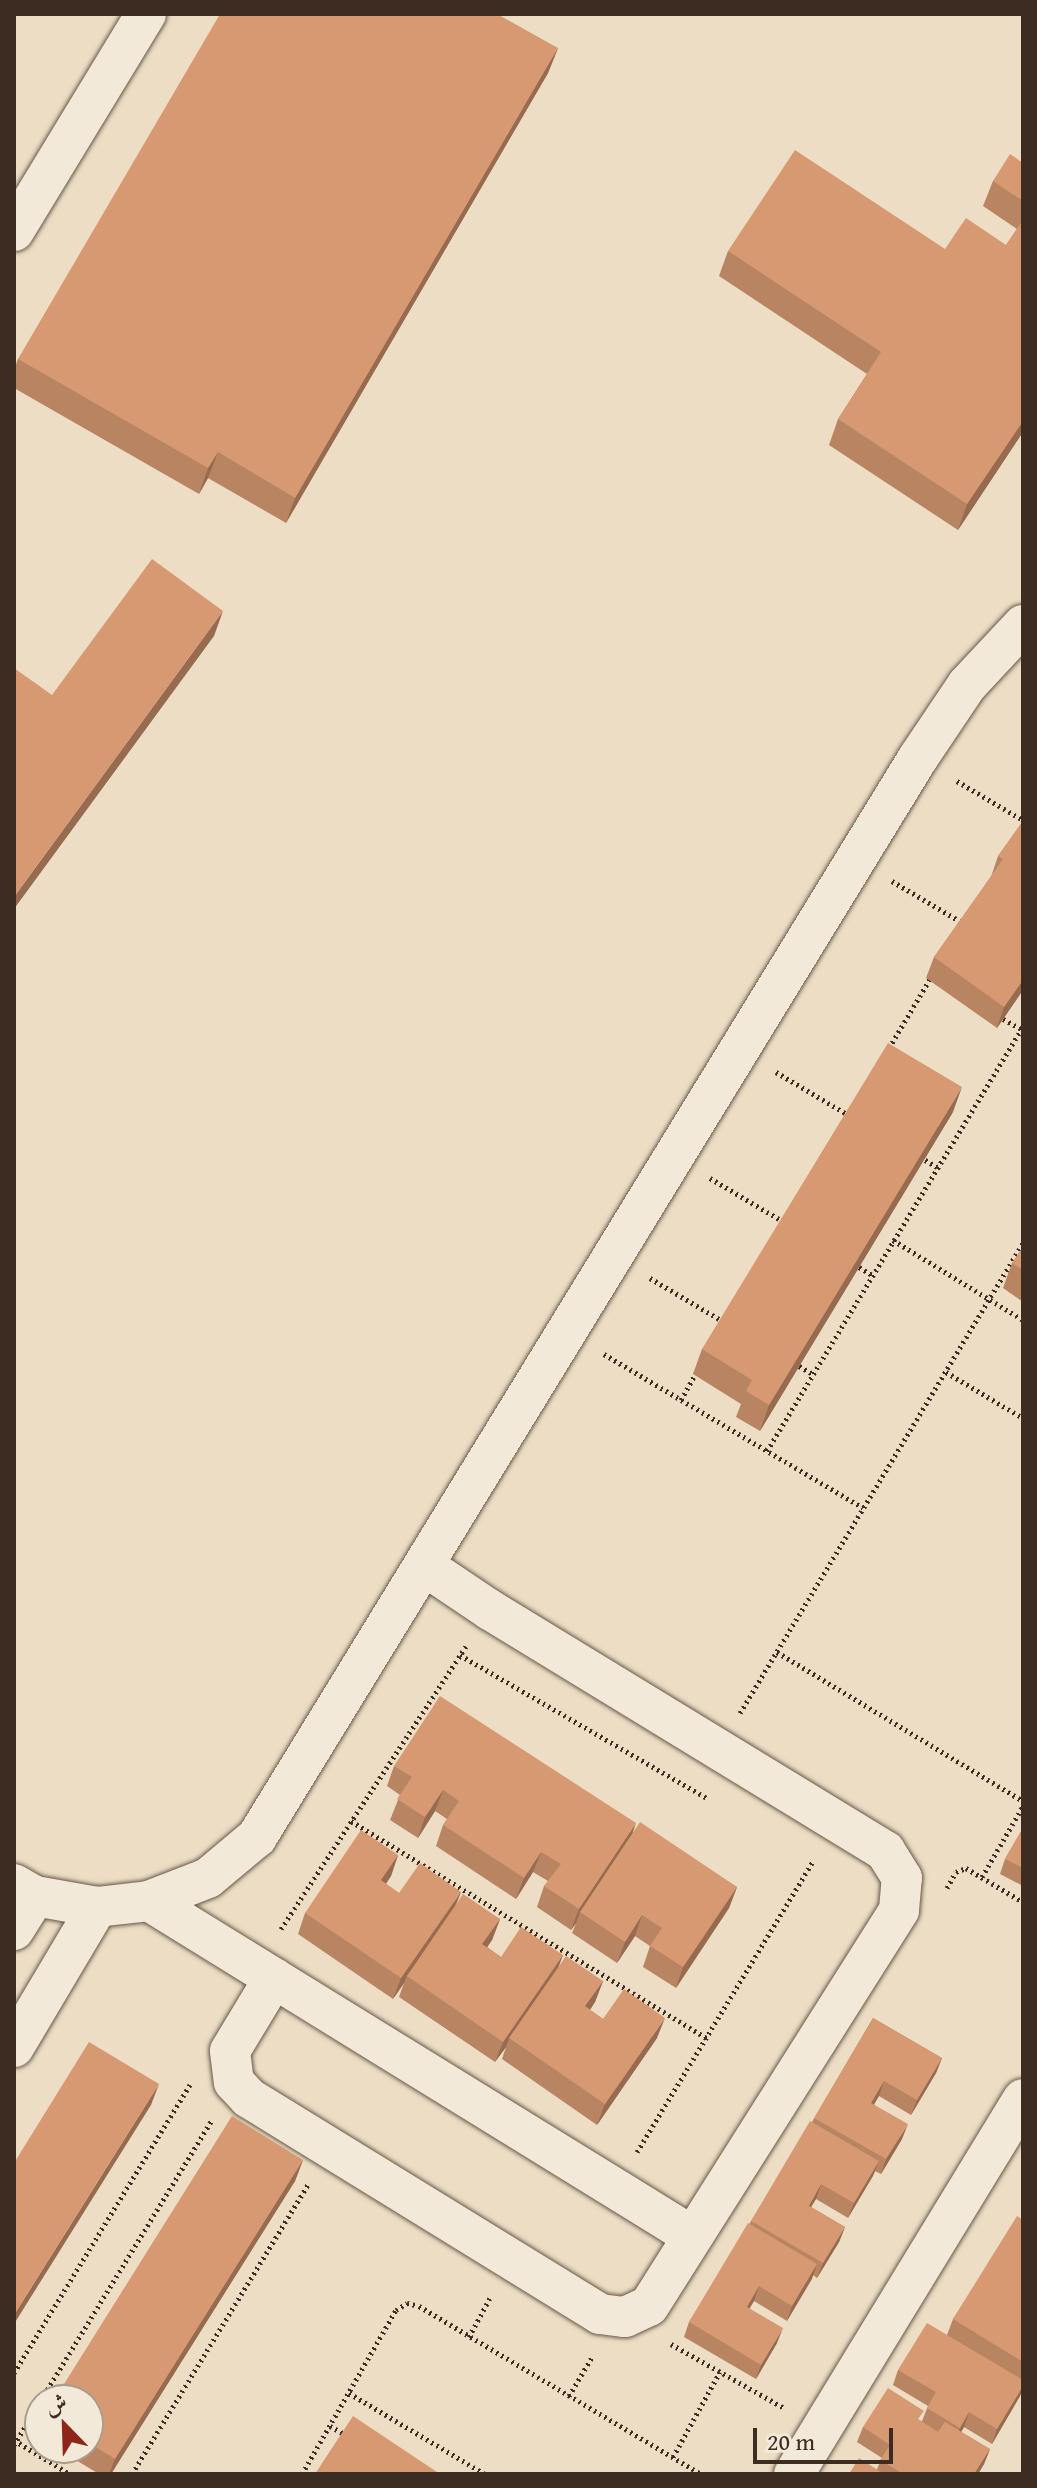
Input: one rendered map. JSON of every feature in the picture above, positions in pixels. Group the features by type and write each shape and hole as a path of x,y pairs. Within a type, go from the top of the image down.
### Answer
{"street":[{"path":"14,231 146,14"},
{"path":"14,1930 24,1890 97,1907 149,1901 208,1878 257,1837 426,1567 918,758 967,685 1023,625"},
{"path":"274,1978 232,2067 249,2098 600,2314 625,2317 649,2306 899,1910 902,1878 885,1851 490,1610 426,1567"},
{"path":"149,1901 692,2236"},
{"path":"14,2047 97,1907"},
{"path":"794,2474 1023,2099"}],"path":[{"path":"918,758 1023,820"},
{"path":"857,860 975,930"},
{"path":"956,936 971,911"},
{"path":"887,1052 940,963"},
{"path":"932,976 945,984"},
{"path":"767,1451 1022,1029 996,1014"},
{"path":"740,1051 862,1123"},
{"path":"842,1129 857,1103"},
{"path":"912,1153 937,1167"},
{"path":"675,1158 786,1223"},
{"path":"778,1236 794,1210"},
{"path":"893,1240 1023,1320"},
{"path":"719,1748 1023,1243"},
{"path":"615,1257 726,1323"},
{"path":"848,1260 872,1275"},
{"path":"718,1336 733,1311"},
{"path":"568,1333 863,1508"},
{"path":"788,1360 813,1374"},
{"path":"681,1400 703,1362"},
{"path":"946,1372 1023,1418"},
{"path":"283,1939 280,1930 490,1610"},
{"path":"777,1652 1023,1804 982,1877"},
{"path":"460,1655 718,1805"},
{"path":"351,1821 707,2038"},
{"path":"628,2158 636,2154 837,1821"},
{"path":"800,1852 813,1860"},
{"path":"14,2373 194,2077 232,2067"},
{"path":"50,2384 232,2067"},
{"path":"132,2474 329,2149"},
{"path":"302,2474 396,2310 407,2303 419,2306 701,2474"},
{"path":"625,2317 821,2430"},
{"path":"673,2457 720,2372"},
{"path":"349,2393 485,2474"},
{"path":"330,2426 358,2442"},
{"path":"15,2442 70,2474"}],"building":[{"path":"220,14 497,14 558,48 295,498 218,452 208,468 18,359"},
{"path":"795,150 945,249 966,218 1006,245 1023,220 1023,421 967,504 838,419 881,352 728,251"},
{"path":"1010,154 1023,163 1023,201 993,181"},
{"path":"152,559 223,611 14,897 14,668 52,695"},
{"path":"1023,821 1023,980 1004,1007 934,957 1003,859 998,856"},
{"path":"888,1043 962,1087 769,1405 746,1391 752,1380 702,1349"},
{"path":"1023,1247 1023,1270 1012,1263"},
{"path":"440,1696 636,1823 579,1909 544,1886 561,1864 541,1852 524,1878 443,1825 459,1801 443,1790 425,1817 397,1799 412,1777 394,1766"},
{"path":"640,1822 737,1887 683,1967 650,1946 662,1928 642,1915 625,1942 580,1912"},
{"path":"1023,1828 1023,1868 1005,1859"},
{"path":"361,1830 398,1855 381,1880 399,1893 420,1863 461,1892 401,1978 305,1913"},
{"path":"463,1894 500,1919 482,1944 501,1957 521,1927 563,1955 503,2042 407,1976"},
{"path":"566,1956 603,1981 585,2006 603,2019 624,1989 665,2018 605,2104 509,2038"},
{"path":"873,2018 942,2058 917,2100 884,2081 871,2103 908,2124 886,2159 814,2118"},
{"path":"89,2042 159,2084 14,2315 14,2163"},
{"path":"232,2116 303,2160 115,2459 104,2452 104,2384 64,2384"},
{"path":"810,2121 879,2161 854,2203 821,2184 809,2206 845,2227 823,2263 751,2221"},
{"path":"1017,2216 1023,2220 1023,2362 953,2319"},
{"path":"748,2223 817,2264 792,2306 759,2286 747,2307 783,2328 761,2365 689,2322"},
{"path":"927,2323 1023,2380 1023,2386 997,2429 969,2412 960,2428 927,2408 936,2392 898,2370"},
{"path":"888,2388 924,2411 918,2419 938,2432 945,2422 990,2449 974,2474 903,2474 880,2460 890,2445 863,2427"},
{"path":"353,2416 440,2474 315,2474"},
{"path":"859,2458 884,2474 849,2474"}]}
